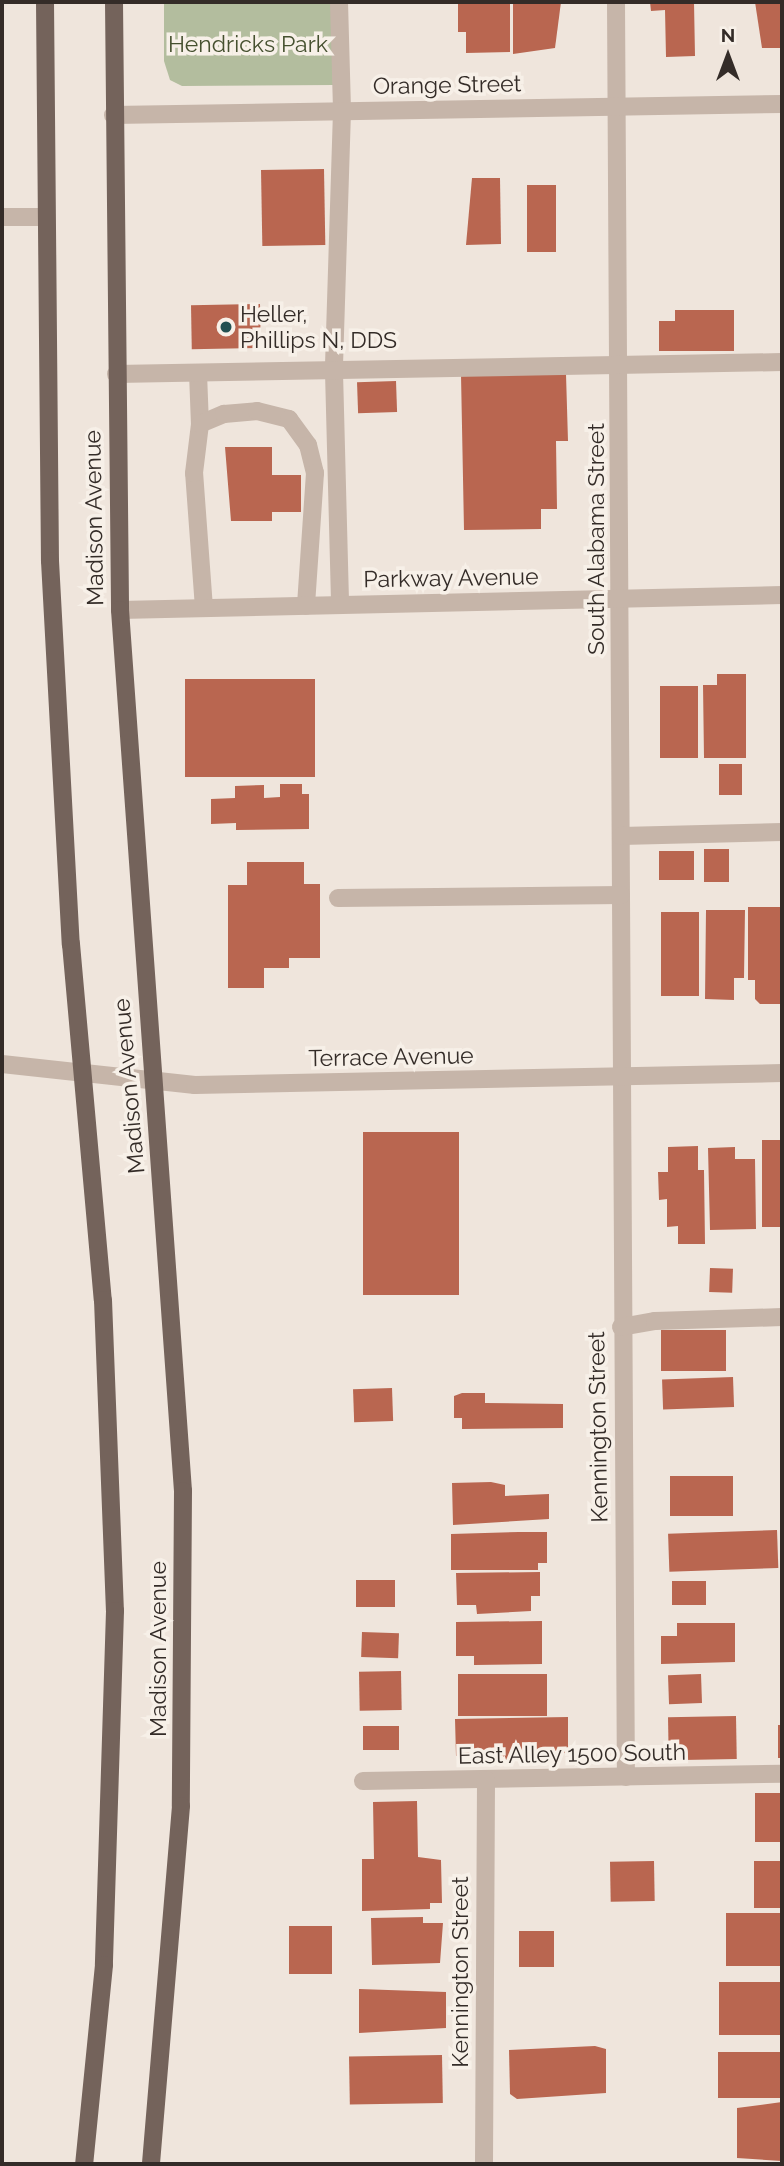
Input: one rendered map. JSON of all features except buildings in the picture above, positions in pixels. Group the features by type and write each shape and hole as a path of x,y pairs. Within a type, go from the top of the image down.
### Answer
{"main road":[{"name":"Madison Avenue","path":"45,2 45,217 51,574 83,1072 103,1300 115,1611 104,1965 84,2164"},
{"name":"Madison Avenue","path":"114,2 113,115 120,610 173,1310 184,1628 175,1905 151,2164"}],"street":[{"path":"339,2 342,111 334,372 341,605"},
{"name":"South Alabama Street","path":"616,2 621,366 619,1077"},
{"name":"Orange Street","path":"113,115 782,104"},
{"path":"2,217 45,217"},
{"path":"116,374 782,362"},
{"path":"198,373 200,424 194,473 204,608"},
{"path":"199,402 224,414"},
{"path":"200,424 224,414 257,411 289,419 308,445 315,473 306,606"},
{"name":"Parkway Avenue","path":"120,610 782,595"},
{"path":"621,836 782,832"},
{"path":"338,898 621,895"},
{"name":"Terrace Avenue","path":"2,1064 154,1082 782,1073"},
{"name":"Kennington Street","path":"619,1077 626,1777"},
{"path":"621,1327 656,1321 782,1317"},
{"name":"East Alley 1500 South","path":"363,1781 782,1774"},
{"name":"Kennington Street","path":"484,2164 486,1780"}],"green space":[{"name":"Hendricks Park","path":"164,2 331,2 333,85 182,86 170,80 164,61"}],"place":[{"name":"Heller, Phillips N, DDS","path":"226,327"}]}
